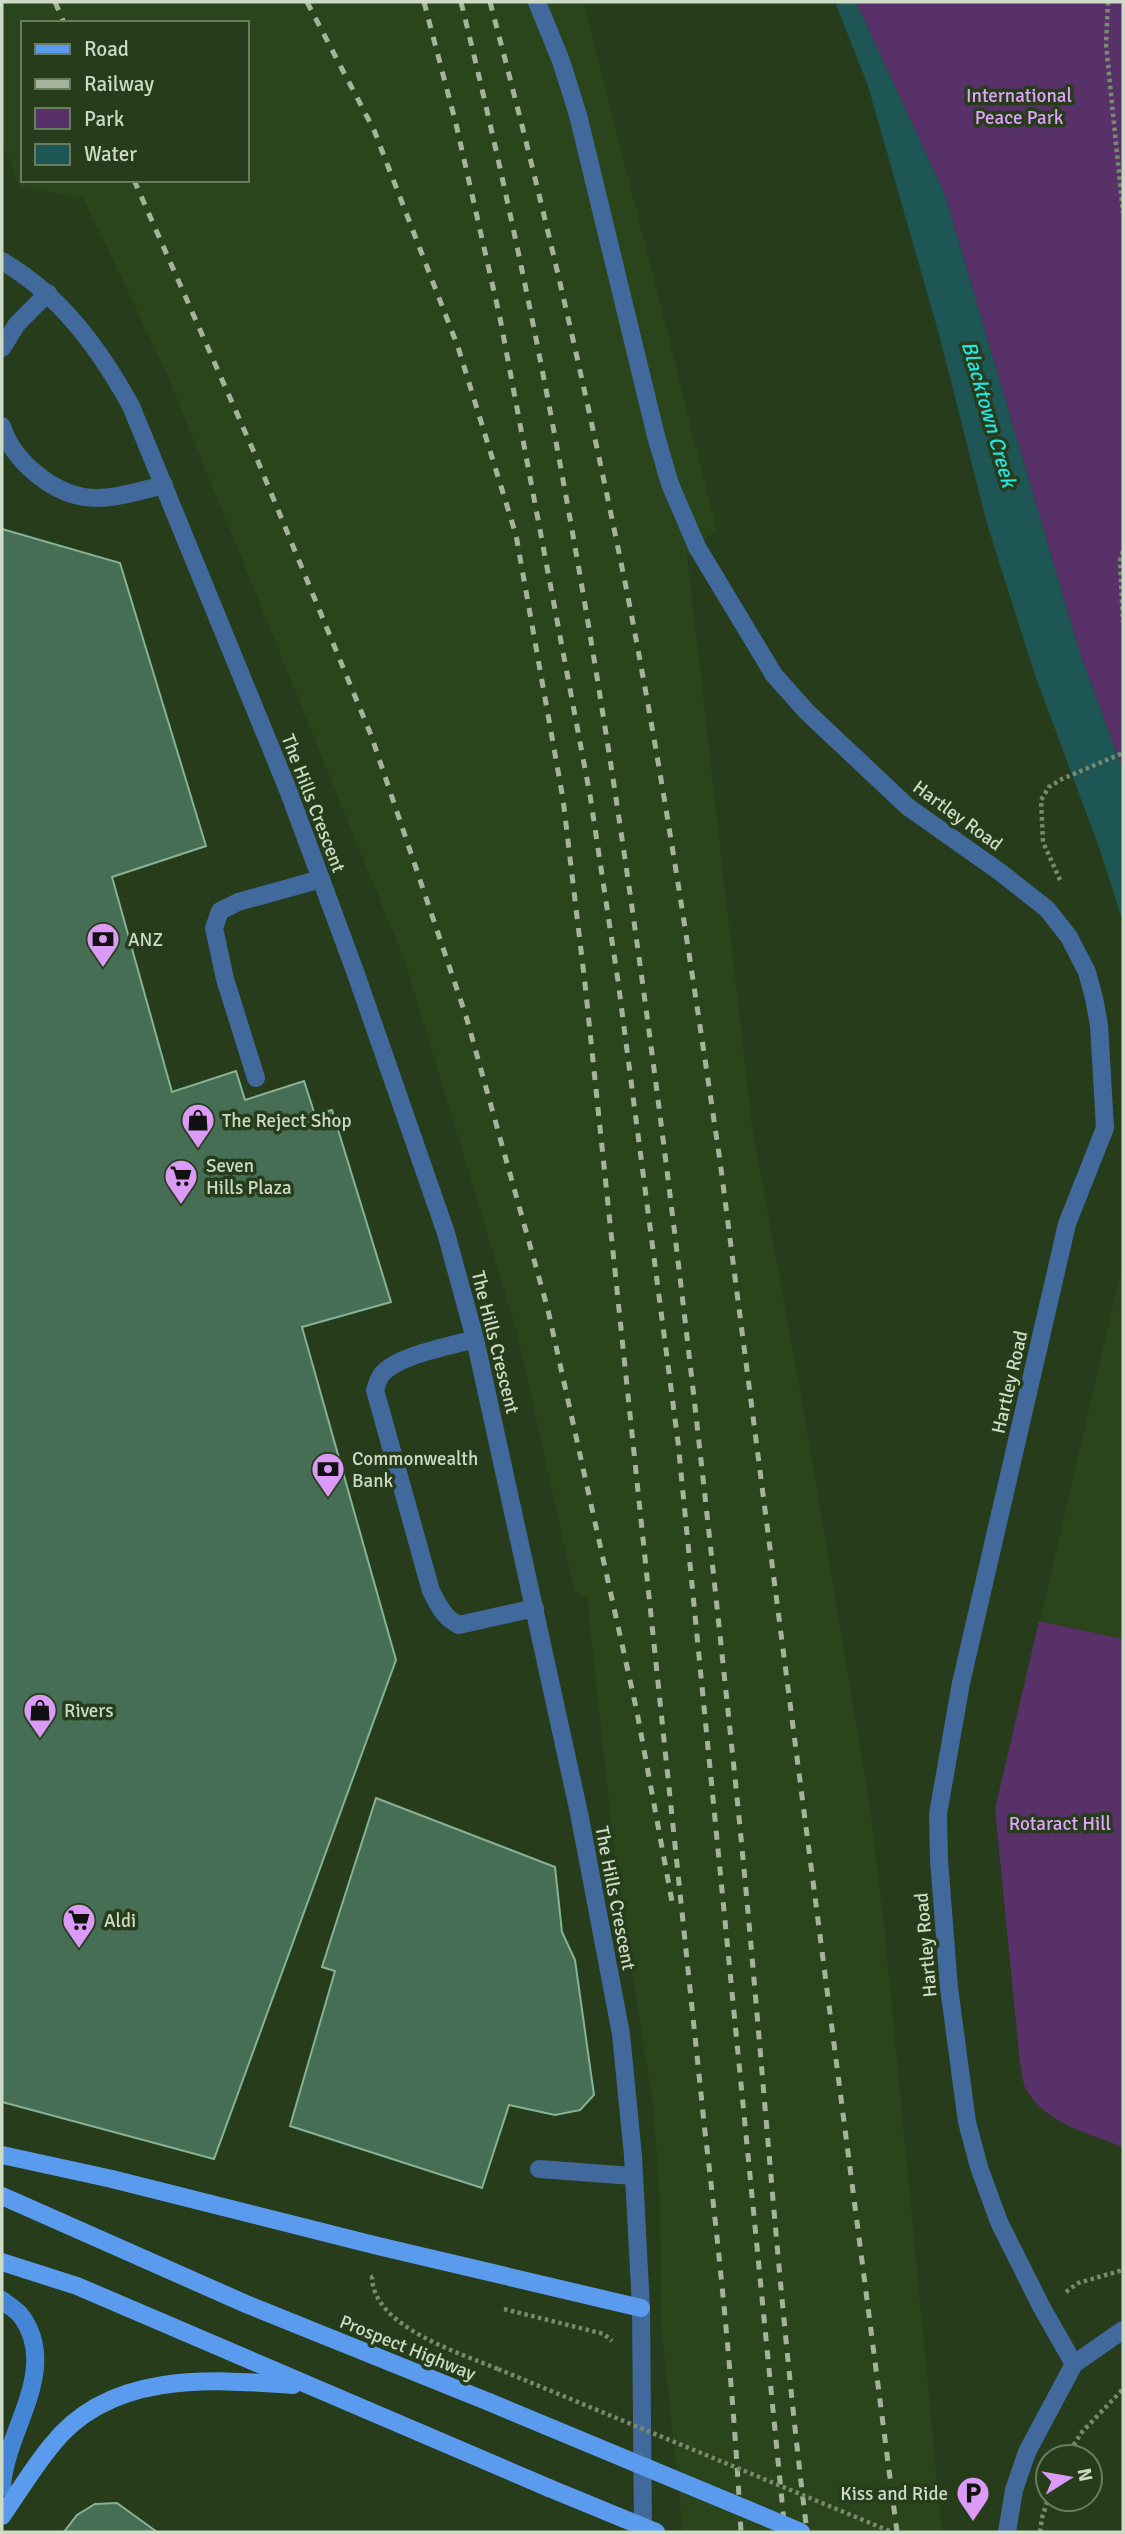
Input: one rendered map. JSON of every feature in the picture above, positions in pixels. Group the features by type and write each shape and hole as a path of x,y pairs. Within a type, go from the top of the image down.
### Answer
{"main road":[{"path":"2,2155 112,2179 641,2308"},
{"name":"Prospect Highway","path":"2,2196 246,2304 801,2532"},
{"path":"2,2262 77,2286 656,2532"},
{"path":"2,2515 52,2444 77,2421 110,2399 162,2384 194,2381 307,2386"}],"street":[{"name":"Hartley Road","path":"537,2 561,61 578,115 670,484 697,547 774,675 807,712 908,807 1047,909 1069,937 1087,972 1094,998 1099,1025 1105,1128 1067,1224 961,1684 938,1814 948,1976 967,2122 979,2167 999,2222 1073,2364"},
{"name":"The Hills Crescent","path":"2,261 48,293 85,334 111,370 131,407 288,790 442,1220 475,1339 535,1608 579,1812 621,2034 634,2176 641,2308 643,2532"},
{"path":"2,348 17,324 48,293"},
{"path":"2,426 5,437 29,467 54,485 85,497 121,496 164,485"},
{"path":"256,1078 225,979 214,928 220,911 238,902 321,879"},
{"path":"475,1339 412,1357 392,1366 382,1374 376,1390 431,1591 440,1609 459,1625 535,1608"},
{"path":"539,2169 634,2176"},
{"path":"2,2300 20,2315 33,2336 37,2357 30,2393 3,2469 2,2487"},
{"path":"1007,2532 1014,2490 1027,2452 1073,2364 1123,2330"}],"path":[{"path":"1108,2 1106,44 1123,213"},
{"path":"1123,551 1120,561 1123,622"},
{"path":"1062,779 1123,753"},
{"path":"1042,2308 1078,2283 1123,2270"},
{"path":"385,2280 372,2277 372,2289 386,2311 425,2338 892,2532"},
{"path":"491,2306 604,2334 614,2343"},
{"path":"1075,2443 1123,2389"},
{"path":"616,2407 616,2421"},
{"path":"1040,2532 1045,2513"}],"shaded area":[{"path":"2,2 584,2 717,530 687,555 752,1125 806,1424 870,1806 885,1934 942,2532 683,2532 661,2326 660,2203 653,2104 617,1879 587,1599 574,1590 517,1333 406,965 166,372 83,198 20,187 2,141"},
{"path":"1121,1270 1123,1271 1123,1639 1040,1621"}],"green space":[{"name":"International Peace Park","path":"856,2 1123,2 1123,771 1079,650 945,195"},
{"name":"Rotaract Hill","path":"1039,1621 1123,1639 1123,2147 1069,2126 1044,2111 1026,2089 1020,2063 995,1809"}],"water":[{"name":"Blacktown Creek","path":"835,2 856,2 945,195 1079,650 1123,771 1123,922 1100,850 1035,675 987,524 940,338 868,86"}],"building":[{"name":"Seven Hills Plaza","path":"2,529 120,563 206,846 112,877 172,1092 236,1071 245,1100 304,1081 315,1115 332,1110 391,1302 302,1327 396,1660 214,2159 2,2102"},
{"path":"376,1798 555,1867 562,1932 575,1960 594,2095 580,2110 555,2115 509,2105 482,2188 290,2126 335,1971 322,1967"},
{"path":"117,2503 157,2532 64,2532 77,2515 95,2504"}],"railway":[{"path":"55,2 63,21"},
{"path":"307,2 374,130 458,347 516,535 563,799 585,984 722,2282 741,2532"},
{"path":"424,2 456,124 500,318 590,795 618,981 678,1442 785,2532"},
{"path":"461,2 512,221 556,441 595,663 629,885 659,1108 711,1554 744,1872 786,2344 807,2532"},
{"path":"490,2 546,222 596,444 627,592 677,876 720,1161 897,2532"},
{"path":"135,182 257,459 371,735 466,1016 548,1310 637,1712 673,1907"}],"place":[{"name":"ANZ","path":"103,969"},
{"name":"The Reject Shop","path":"198,1150"},
{"name":"Seven Hills Plaza","path":"181,1206"},
{"name":"Commonwealth Bank","path":"328,1499"},
{"name":"Rivers","path":"40,1740"},
{"name":"Aldi","path":"79,1950"},
{"name":"Kiss and Ride","path":"973,2523"}]}
